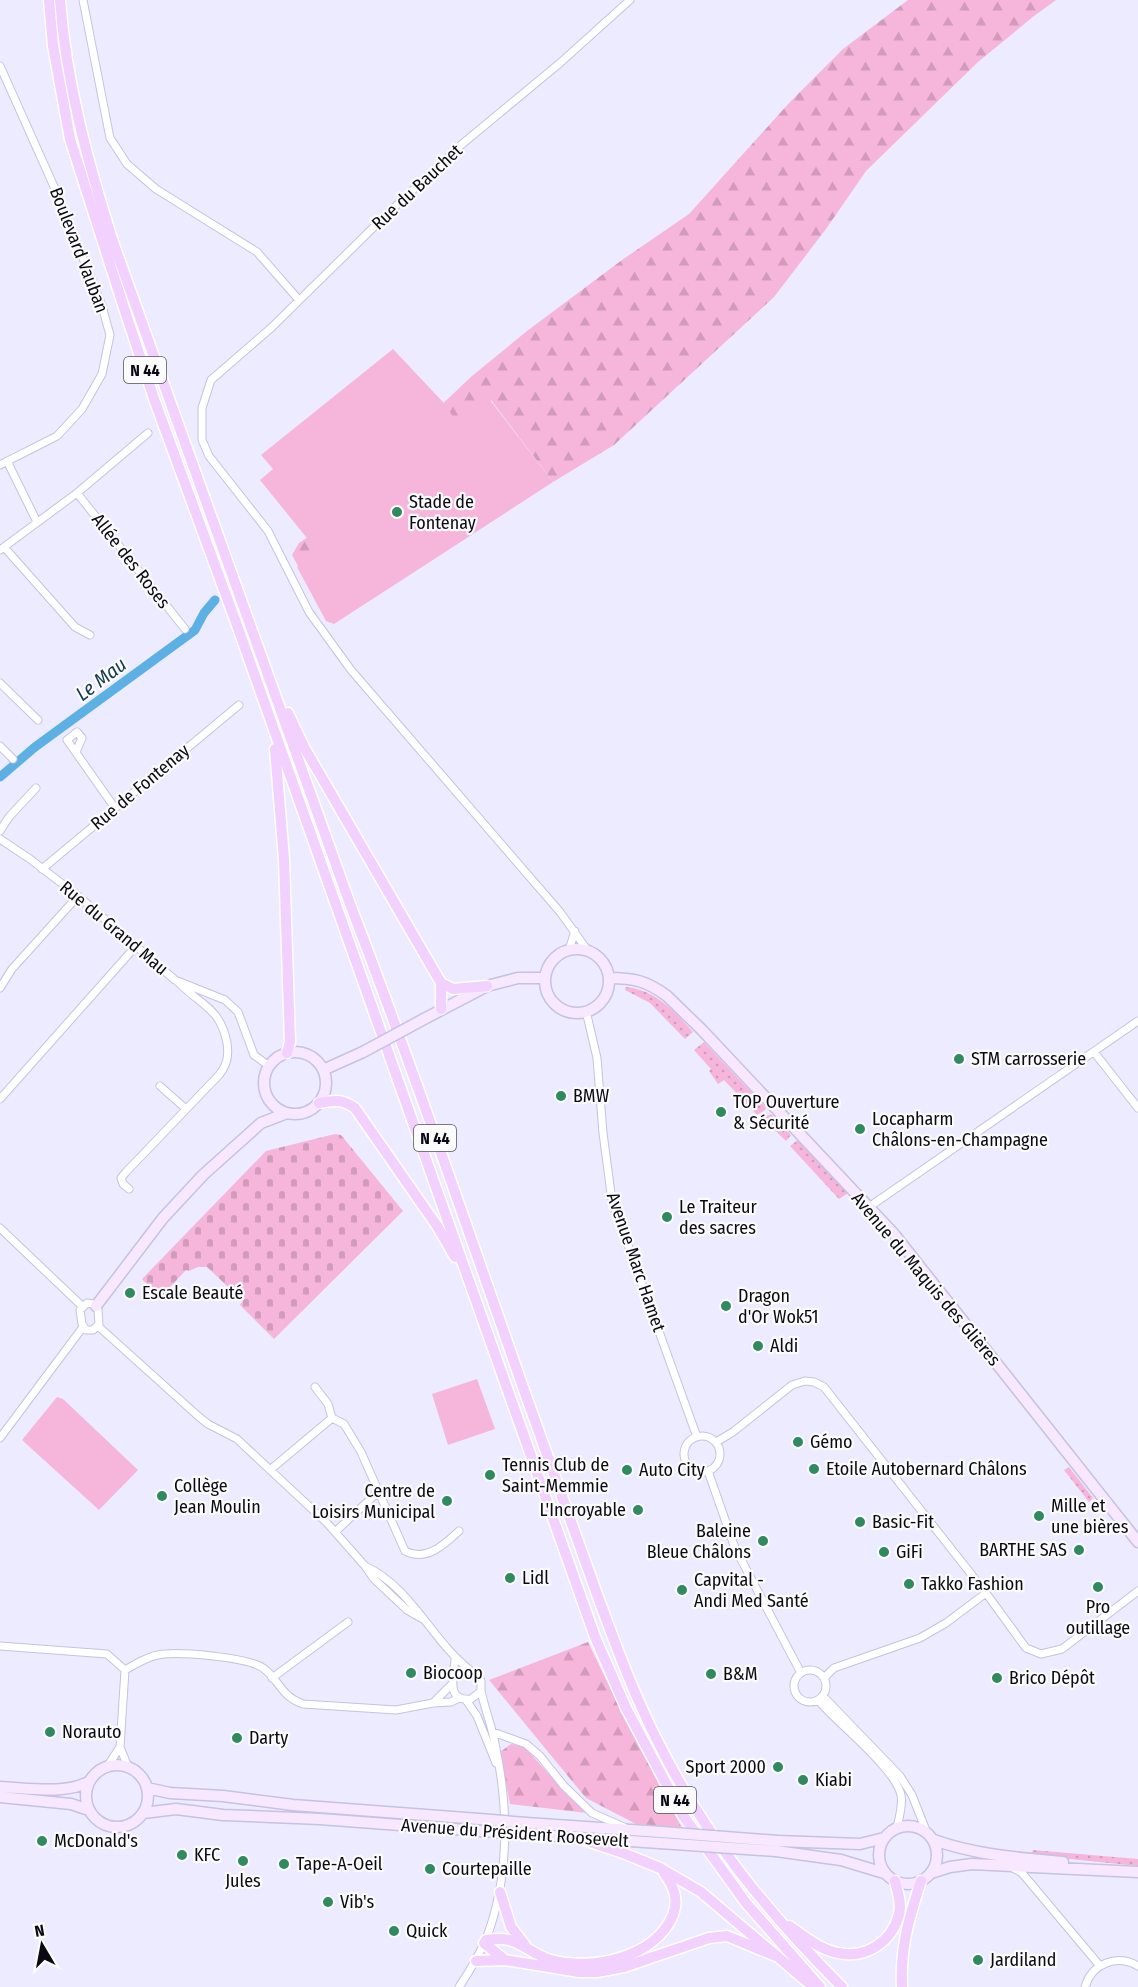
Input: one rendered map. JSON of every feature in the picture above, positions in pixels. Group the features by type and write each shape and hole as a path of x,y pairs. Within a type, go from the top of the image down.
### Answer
{"main road":[{"name":"N 44","path":"49,0 53,46 70,139 154,399 238,628 587,1616 626,1708 688,1823 746,1903 820,1987"},
{"name":"N 44","path":"60,0 75,101 96,189 136,310 389,1006 623,1667 658,1743 698,1812 738,1871 776,1918 842,1987"},
{"path":"264,664 304,747 441,983 441,1010"},
{"path":"273,730 284,859 290,1042 287,1053"},
{"path":"569,950 588,951 603,961 609,978 609,987 601,1002 586,1011 566,1010 550,998 545,978 553,960 560,954 569,950"},
{"path":"441,983 453,989 487,986 518,978 545,978"},
{"name":"Avenue du Maquis des Glières","path":"609,978 631,978 651,985 667,996 710,1038 869,1207 894,1234 1138,1542"},
{"path":"323,1070 363,1052 487,986"},
{"path":"287,1113 275,1107 269,1100 264,1083 269,1065 287,1053 296,1052 312,1057 323,1070 326,1087 319,1103"},
{"path":"261,1123 269,1100"},
{"path":"96,1306 163,1218 203,1175 261,1123 287,1113 303,1113 319,1103 336,1100 345,1101 355,1108 437,1226 468,1279"},
{"path":"119,1765 128,1767 137,1772 147,1788 148,1802 143,1813 134,1822 117,1827 100,1822 89,1810 86,1798 90,1781 95,1774 107,1767 119,1765"},
{"path":"0,1787 66,1789 82,1786 90,1781"},
{"name":"Avenue du Président Roosevelt","path":"147,1788 170,1793 223,1796 479,1825"},
{"path":"0,1797 71,1804 89,1810"},
{"name":"Avenue du Président Roosevelt","path":"143,1813 176,1809 224,1815 525,1828 632,1830 661,1838"},
{"path":"1125,1871 1093,1864 986,1854 956,1848 930,1837 913,1826 897,1828 884,1838 879,1855 885,1872 895,1881 908,1884 921,1881 931,1873 950,1867 972,1864 1138,1872"},
{"name":"Avenue du Président Roosevelt","path":"525,1828 578,1838 661,1838 777,1846 860,1844 884,1838"},
{"path":"930,1837 937,1857 931,1873"},
{"path":"578,1838 623,1852 660,1868 701,1892 813,1987"},
{"name":"Avenue du Président Roosevelt","path":"777,1846 885,1872"},
{"path":"485,1941 508,1939 551,1960 575,1964 603,1962 635,1952 656,1939 666,1929 676,1906 674,1886 660,1868"},
{"path":"776,1918 824,1949 847,1954 865,1953 886,1939 899,1914 900,1902 895,1881"},
{"path":"902,1987 901,1967 905,1933 921,1881"},
{"path":"500,1892 511,1927 532,1951"},
{"path":"476,1961 505,1960 579,1972 597,1972 624,1967 709,1938 727,1936 778,1957"},
{"path":"485,1941 505,1960"}],"street":[{"path":"83,0 110,138 127,164 156,189 257,252 299,300"},
{"name":"Rue du Bauchet","path":"575,931 351,670 309,612 268,531 209,456 202,440 202,408 211,380 271,328 461,145 560,63 630,0"},
{"name":"Boulevard Vauban","path":"0,66 60,200 102,306 110,335 102,374 82,409 57,436 4,463"},
{"path":"90,635 75,627 2,548 77,493 148,433"},
{"path":"4,463 37,522"},
{"name":"Allée des Roses","path":"77,493 185,629"},
{"path":"0,683 38,720"},
{"name":"Rue de Fontenay","path":"42,869 239,705"},
{"path":"0,746 13,759"},
{"path":"76,752 116,808"},
{"path":"0,831 9,817 36,788"},
{"name":"Rue du Grand Mau","path":"0,839 78,896 176,980 225,999 238,1012 254,1055 269,1065"},
{"path":"0,988 12,969 78,896"},
{"path":"569,950 575,931"},
{"path":"575,931 588,951"},
{"path":"0,1099 136,946"},
{"path":"129,1189 123,1184 121,1178 223,1070 228,1059 222,1022 176,980"},
{"name":"Avenue Marc Hamet","path":"586,1011 597,1058 603,1133 612,1201 697,1437"},
{"path":"869,1207 1138,1021"},
{"path":"1094,1052 1138,1107"},
{"path":"160,1086 186,1109"},
{"path":"0,1228 82,1306"},
{"path":"82,1306 90,1303 96,1306 98,1326 198,1416 208,1424 237,1439 335,1532 365,1566 380,1574 413,1604 421,1618 441,1638 455,1659 479,1676 500,1770 505,1818 500,1892 485,1941 476,1961 459,1987"},
{"path":"0,1438 83,1327 80,1313 82,1306"},
{"path":"83,1327 91,1330 98,1326"},
{"path":"716,1442 792,1385 804,1381 814,1382 824,1387 986,1593 1026,1648 1041,1654 1062,1649 1138,1591"},
{"path":"315,1387 328,1404 332,1418 344,1424 361,1452 405,1551 413,1555 429,1553 438,1549 459,1531"},
{"path":"270,1470 332,1418"},
{"path":"707,1436 716,1442 720,1458 714,1468 708,1471 697,1471 688,1465 684,1454 688,1443 697,1437 707,1436"},
{"path":"708,1471 735,1548 801,1673"},
{"path":"335,1532 378,1492"},
{"path":"824,1678 834,1668 920,1638 946,1623 986,1593"},
{"path":"272,1678 348,1622"},
{"path":"0,1646 107,1654 125,1670"},
{"path":"125,1670 148,1657 162,1654 245,1660 266,1670 291,1700 303,1704 396,1710 433,1702 475,1698 481,1691"},
{"path":"455,1659 454,1692 477,1716 500,1770"},
{"path":"125,1670 120,1747 128,1767"},
{"path":"433,1702 460,1672 470,1670"},
{"path":"811,1670 824,1678 826,1687 821,1698 808,1702 802,1701 795,1693 794,1682 801,1673 811,1670"},
{"path":"821,1698 831,1716 885,1767 895,1780 901,1794 902,1807 897,1828"},
{"path":"821,1698 900,1776 912,1795 930,1837"},
{"path":"493,1732 526,1744 540,1756 564,1785 592,1813 632,1830"},
{"path":"107,1767 120,1747"},
{"path":"1009,1866 1022,1873 1100,1966"},
{"path":"1085,1987 1091,1974 1110,1961 1121,1960 1138,1966"}],"green space":[{"path":"908,0 1056,0 978,62 866,171 826,229 774,297 614,445 553,482 491,400 448,466 299,568 292,555 299,543 410,470 435,411 472,376 527,331 622,260 689,214 790,102 843,49"},
{"name":"Stade de Fontenay","path":"393,349 442,401 459,425 490,400 553,482 334,624 326,621 297,567 319,553 260,480 273,469 261,455"},
{"path":"626,987 646,992 664,1003 693,1032 685,1039 650,1003 625,990"},
{"path":"704,1042 766,1108 765,1110 757,1115 724,1080 718,1084 709,1071 711,1069 694,1050"},
{"path":"771,1114 791,1135 786,1141 762,1118"},
{"path":"335,1134 341,1135 403,1211 274,1339 240,1305 243,1301 207,1267 186,1270 160,1298 142,1279 266,1151"},
{"path":"798,1140 848,1193 839,1199 790,1146"},
{"path":"477,1379 495,1429 448,1445 432,1394"},
{"path":"57,1397 63,1399 138,1470 99,1510 22,1440"},
{"path":"1069,1467 1093,1498 1089,1502 1064,1470"},
{"path":"588,1642 682,1828 636,1824 586,1798 489,1680"},
{"path":"511,1744 523,1745 568,1796 587,1813 510,1804 500,1752"},
{"path":"1033,1850 1138,1859 1138,1866 1031,1855"}],"waterway":[{"name":"Le Mau","path":"0,777 35,747 195,630 204,613 215,600"}],"place":[{"name":"Stade de Fontenay","path":"397,512"},
{"name":"STM carrosserie","path":"959,1059"},
{"name":"BMW","path":"561,1096"},
{"name":"TOP Ouverture & Sécurité","path":"721,1112"},
{"name":"Locapharm Châlons-en-Champagne","path":"860,1129"},
{"name":"Le Traiteur des sacres","path":"667,1217"},
{"name":"Escale Beauté","path":"130,1293"},
{"name":"Dragon d'Or Wok51","path":"726,1306"},
{"name":"Aldi","path":"758,1346"},
{"name":"Gémo","path":"798,1442"},
{"name":"Etoile Autobernard Châlons","path":"814,1469"},
{"name":"Auto City","path":"627,1470"},
{"name":"Tennis Club de Saint-Memmie","path":"490,1475"},
{"name":"Collège Jean Moulin","path":"162,1496"},
{"name":"Centre de Loisirs Municipal","path":"447,1501"},
{"name":"L'Incroyable","path":"638,1510"},
{"name":"Mille et une bières","path":"1039,1516"},
{"name":"Basic-Fit","path":"860,1522"},
{"name":"Baleine Bleue Châlons","path":"763,1541"},
{"name":"BARTHE SAS","path":"1079,1550"},
{"name":"GiFi","path":"884,1552"},
{"name":"Lidl","path":"510,1578"},
{"name":"Takko Fashion","path":"909,1584"},
{"name":"Pro outillage","path":"1098,1587"},
{"name":"Capvital - Andi Med Santé","path":"682,1590"},
{"name":"Biocoop","path":"411,1673"},
{"name":"B&M","path":"711,1674"},
{"name":"Brico Dépôt","path":"997,1678"},
{"name":"Norauto","path":"50,1732"},
{"name":"Darty","path":"237,1738"},
{"name":"Sport 2000","path":"778,1767"},
{"name":"Kiabi","path":"803,1780"},
{"name":"McDonald's","path":"42,1841"},
{"name":"KFC","path":"182,1855"},
{"name":"Jules","path":"243,1861"},
{"name":"Tape-A-Oeil","path":"284,1864"},
{"name":"Courtepaille","path":"430,1869"},
{"name":"Vib's","path":"328,1902"},
{"name":"Quick","path":"394,1931"},
{"name":"Jardiland","path":"978,1960"}]}
